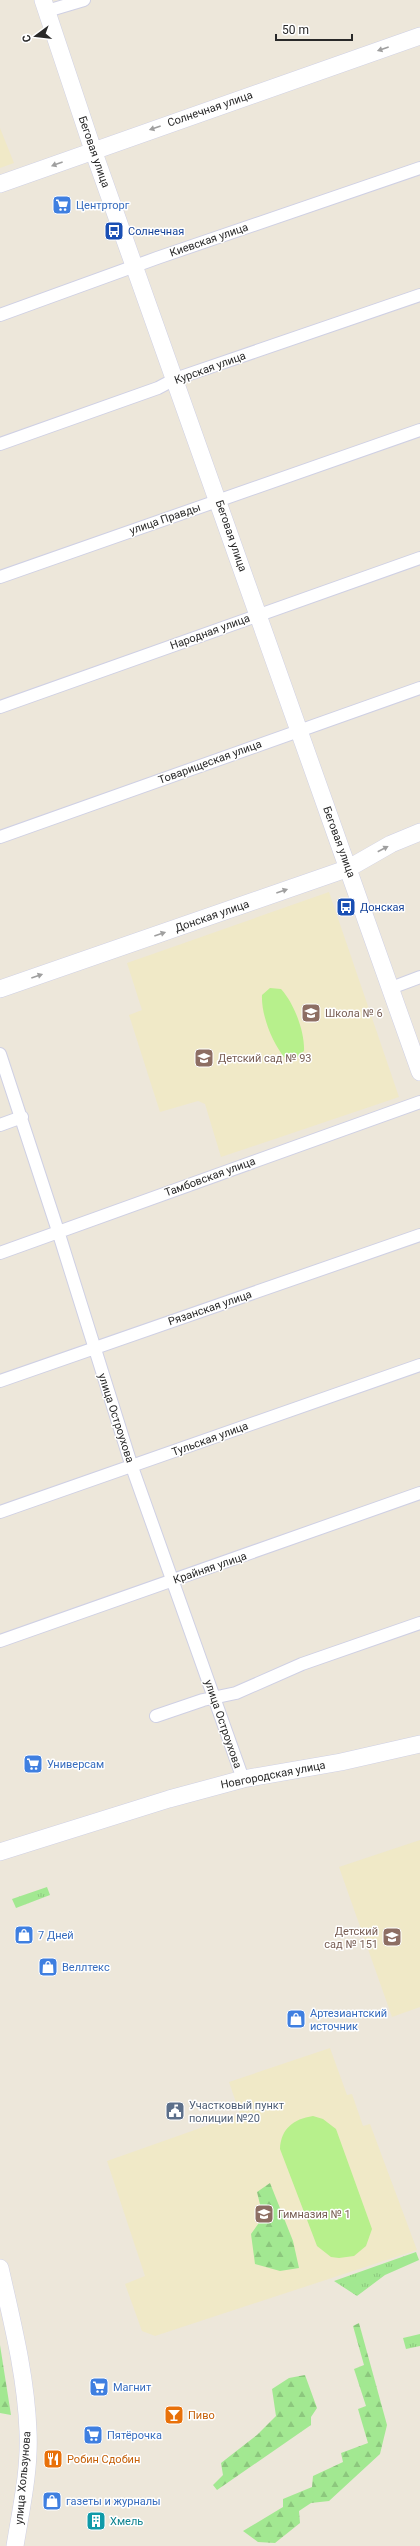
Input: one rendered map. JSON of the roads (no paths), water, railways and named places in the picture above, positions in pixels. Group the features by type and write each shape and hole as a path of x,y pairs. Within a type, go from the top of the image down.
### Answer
{"street":[{"path":"45,6 84,0"},
{"name":"Беговая улица","path":"45,6 93,150 219,500 298,730 349,868 420,1072"},
{"name":"Солнечная улица","path":"0,184 420,36"},
{"name":"Киевская улица","path":"0,315 135,266 420,168"},
{"name":"Курская улица","path":"0,444 158,388 175,379 420,295"},
{"name":"улица Правды","path":"0,577 420,430"},
{"name":"Народная улица","path":"0,707 420,558"},
{"name":"Товарищеская улица","path":"0,837 298,730 420,688"},
{"name":"Донская улица","path":"0,989 349,868 391,844 420,832"},
{"path":"391,988 420,977"},
{"name":"улица Остроухова","path":"0,1054 22,1117 132,1467 242,1779"},
{"name":"Тамбовская улица","path":"0,1253 420,1102"},
{"path":"0,1125 22,1117"},
{"name":"Рязанская улица","path":"0,1381 420,1235"},
{"name":"Тульская улица","path":"0,1512 420,1365"},
{"name":"Крайняя улица","path":"0,1641 172,1580 189,1576 420,1493"},
{"path":"156,1716 214,1698 236,1693 302,1664 420,1623"},
{"name":"Новгородская улица","path":"0,1852 105,1819 242,1779 341,1762 420,1744"},
{"name":"Новгородская улица","path":"0,1863 54,1844 105,1819"},
{"name":"улица Хользунова","path":"0,2268 26,2397 28,2432 15,2517 5,2546"},
{"name":"улица Хользунова","path":"0,2312 16,2392 20,2432 15,2517 15,2546"}],"place":[{"name":"Центрторг","path":"62,205"},
{"name":"Солнечная","path":"114,231"},
{"name":"Донская","path":"346,907"},
{"name":"Школа № 6","path":"311,1013"},
{"name":"Детский сад № 93","path":"204,1058"},
{"name":"Универсам","path":"33,1764"},
{"name":"7 Дней","path":"24,1935"},
{"name":"Детский сад № 151","path":"392,1937"},
{"name":"Веллтекс","path":"48,1967"},
{"name":"Артезиантский источник","path":"296,2019"},
{"name":"Участковый пункт полиции №20","path":"175,2111"},
{"name":"Гимназия № 1","path":"264,2214"},
{"name":"Магнит","path":"99,2387"},
{"name":"Пиво","path":"174,2415"},
{"name":"Пятёрочка","path":"93,2435"},
{"name":"Робин Сдобин","path":"53,2459"},
{"name":"газеты и журналы","path":"52,2501"},
{"name":"Хмель","path":"96,2521"}]}
